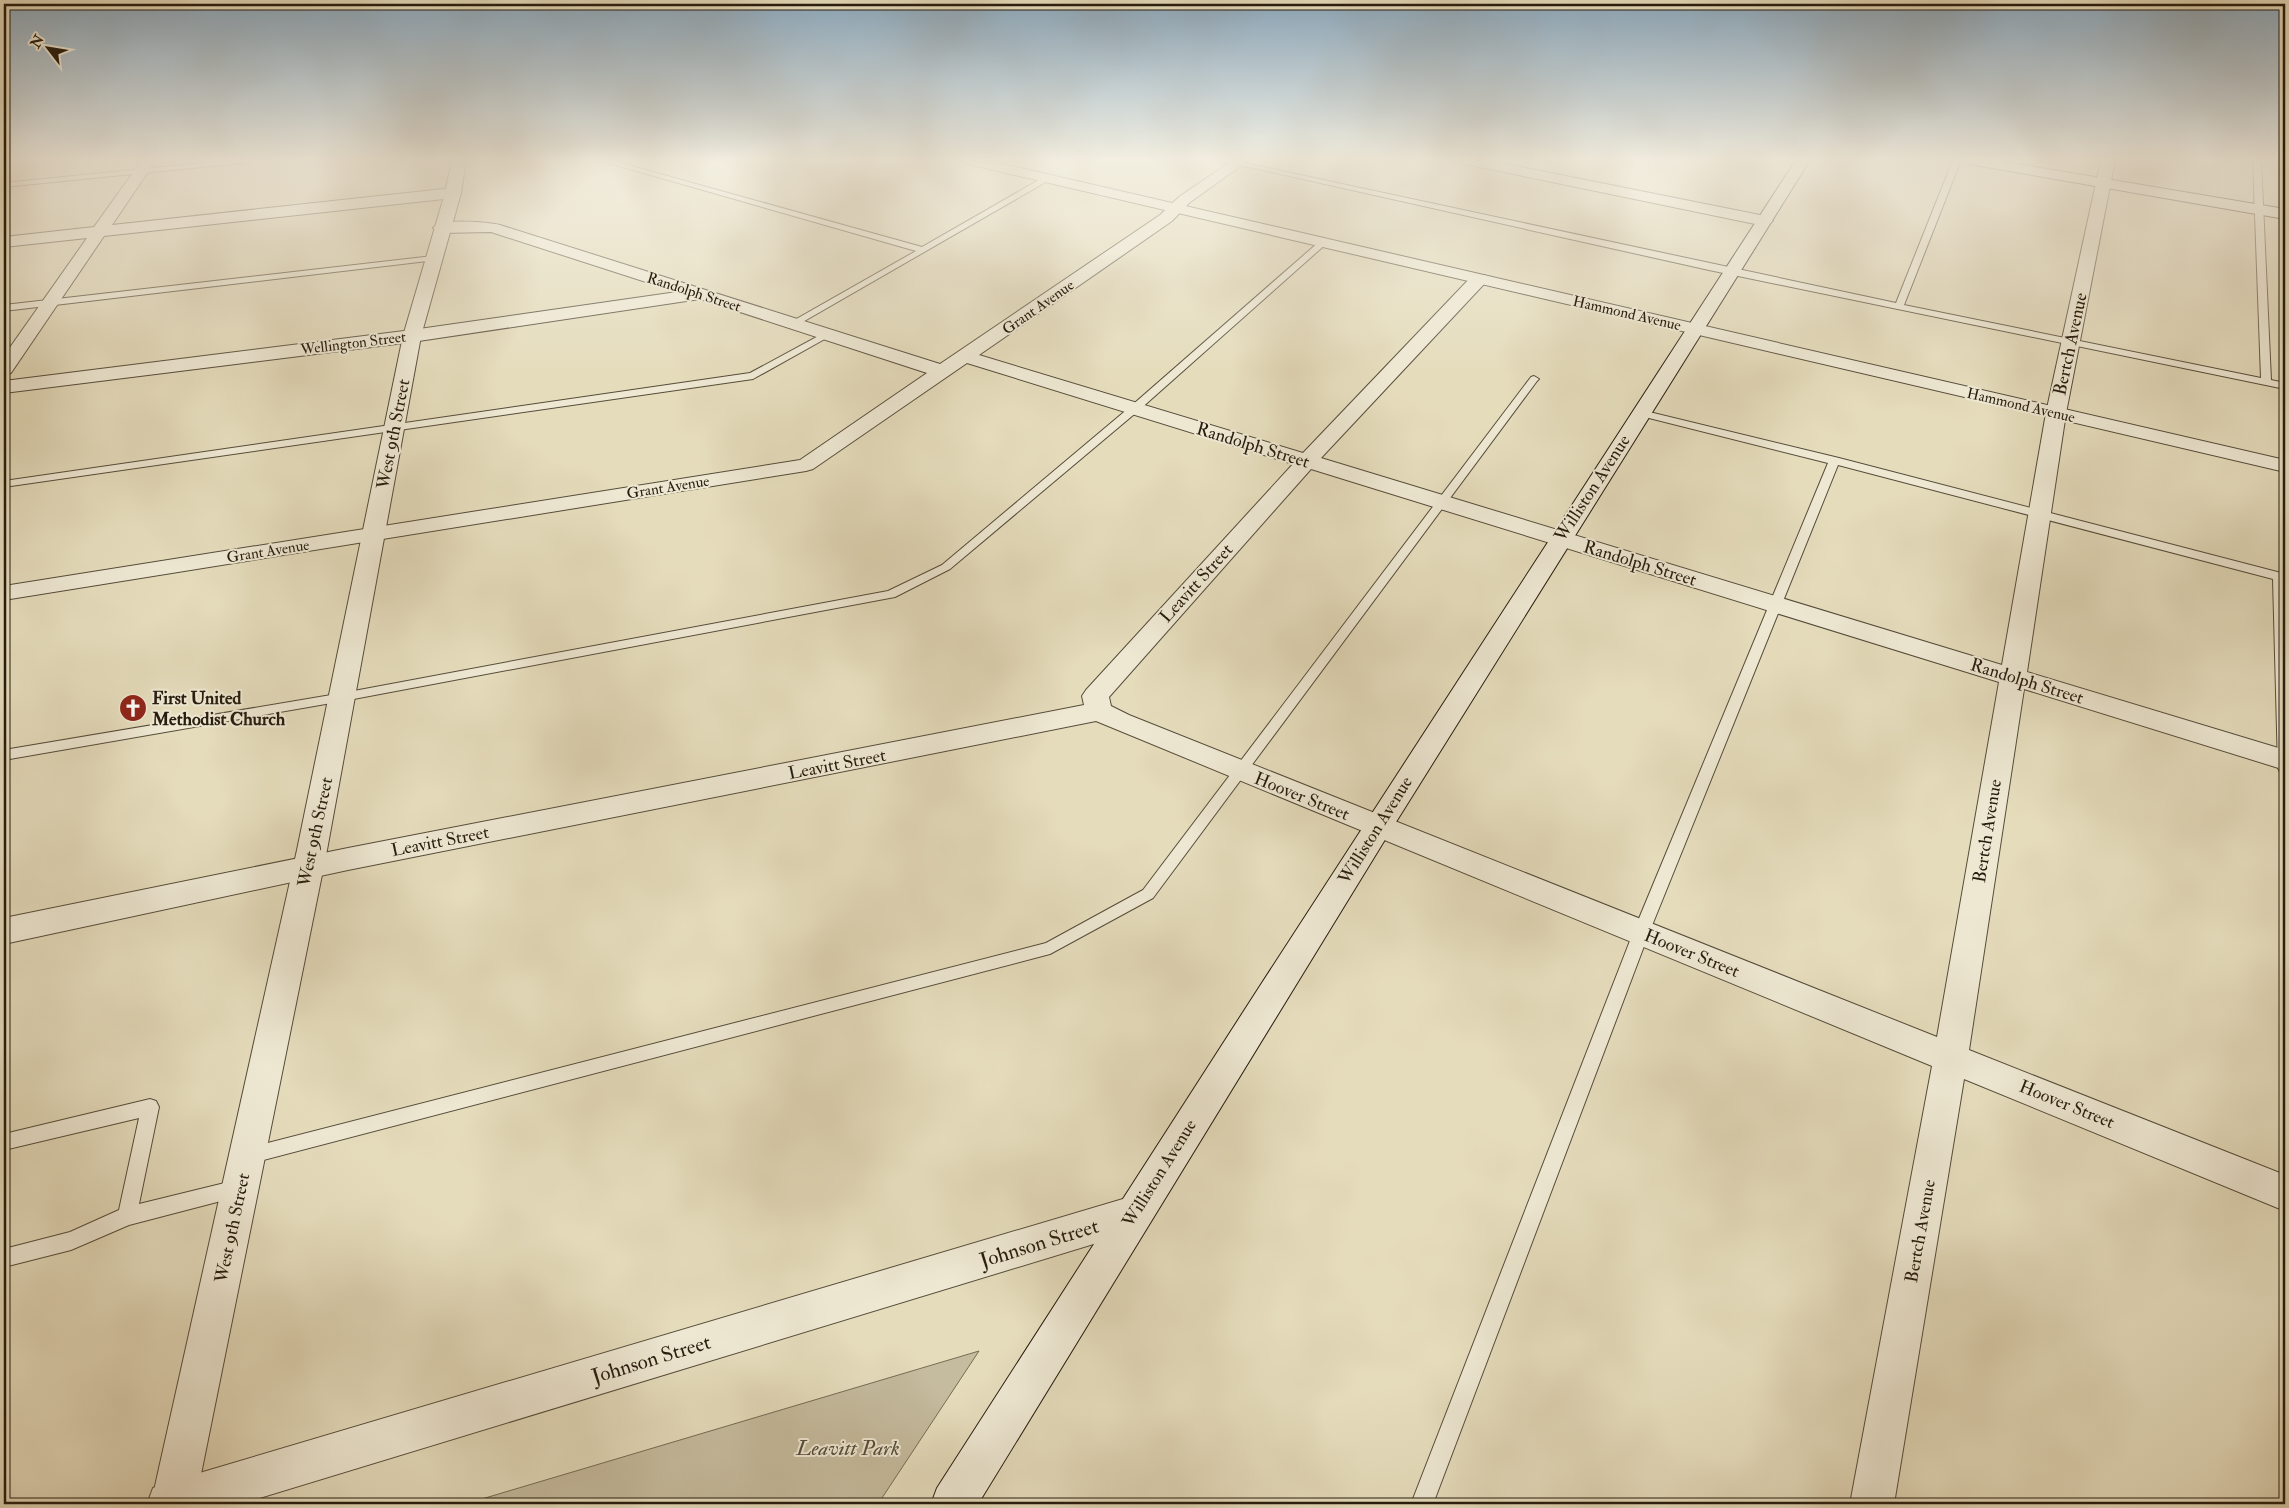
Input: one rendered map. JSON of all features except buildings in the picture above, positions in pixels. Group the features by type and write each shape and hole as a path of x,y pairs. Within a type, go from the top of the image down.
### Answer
{"street":[{"path":"4,242 105,230"},
{"name":"West 9th Street","path":"172,1504 308,868 375,534 412,336 440,230"},
{"name":"Randolph Street","path":"501,230 944,372"},
{"name":"Grant Avenue","path":"4,593 806,465 966,357 1145,230"},
{"name":"Hammond Avenue","path":"1268,230 2285,466"},
{"name":"Williston Avenue","path":"953,1504 1133,1214 1560,538 1758,230"},
{"name":"Bertch Avenue","path":"1872,1504 1951,1057 2038,516 2056,413 2094,230"},
{"path":"4,369 99,231"},
{"name":"Leavitt Street","path":"4,931 308,868 1047,723 1099,711 1095,696 1307,461 1479,279"},
{"name":"Wellington Street","path":"4,387 412,336 701,294"},
{"name":"Randolph Street","path":"966,357 2285,760"},
{"name":"Hoover Street","path":"1099,711 1120,722 2285,1193"},
{"name":"Johnson Street","path":"172,1504 1133,1214"}],"lane":[{"path":"853,230 923,250"},
{"path":"794,324 957,230"},
{"path":"1546,230 1733,272 2071,340 2285,386"},
{"path":"1899,306 1929,230"},
{"path":"2259,230 2266,382"},
{"path":"4,755 343,697 891,594 946,567 1134,408 1323,243"},
{"path":"4,308 433,258"},
{"path":"4,484 395,426 754,376 827,335"},
{"path":"247,1156 1050,948 1148,894 1239,770 1534,379"},
{"path":"1641,413 1835,460 2038,516 2282,577 2285,768"},
{"path":"1422,1504 1641,933 1774,604 1835,460"},
{"path":"4,1142 150,1107 127,1216"},
{"path":"4,1258 71,1241 127,1216 240,1188"}],"green space":[{"name":"Leavitt Park","path":"979,1351 878,1504 465,1504"}],"place":[{"name":"First United Methodist Church","path":"133,708"}]}
